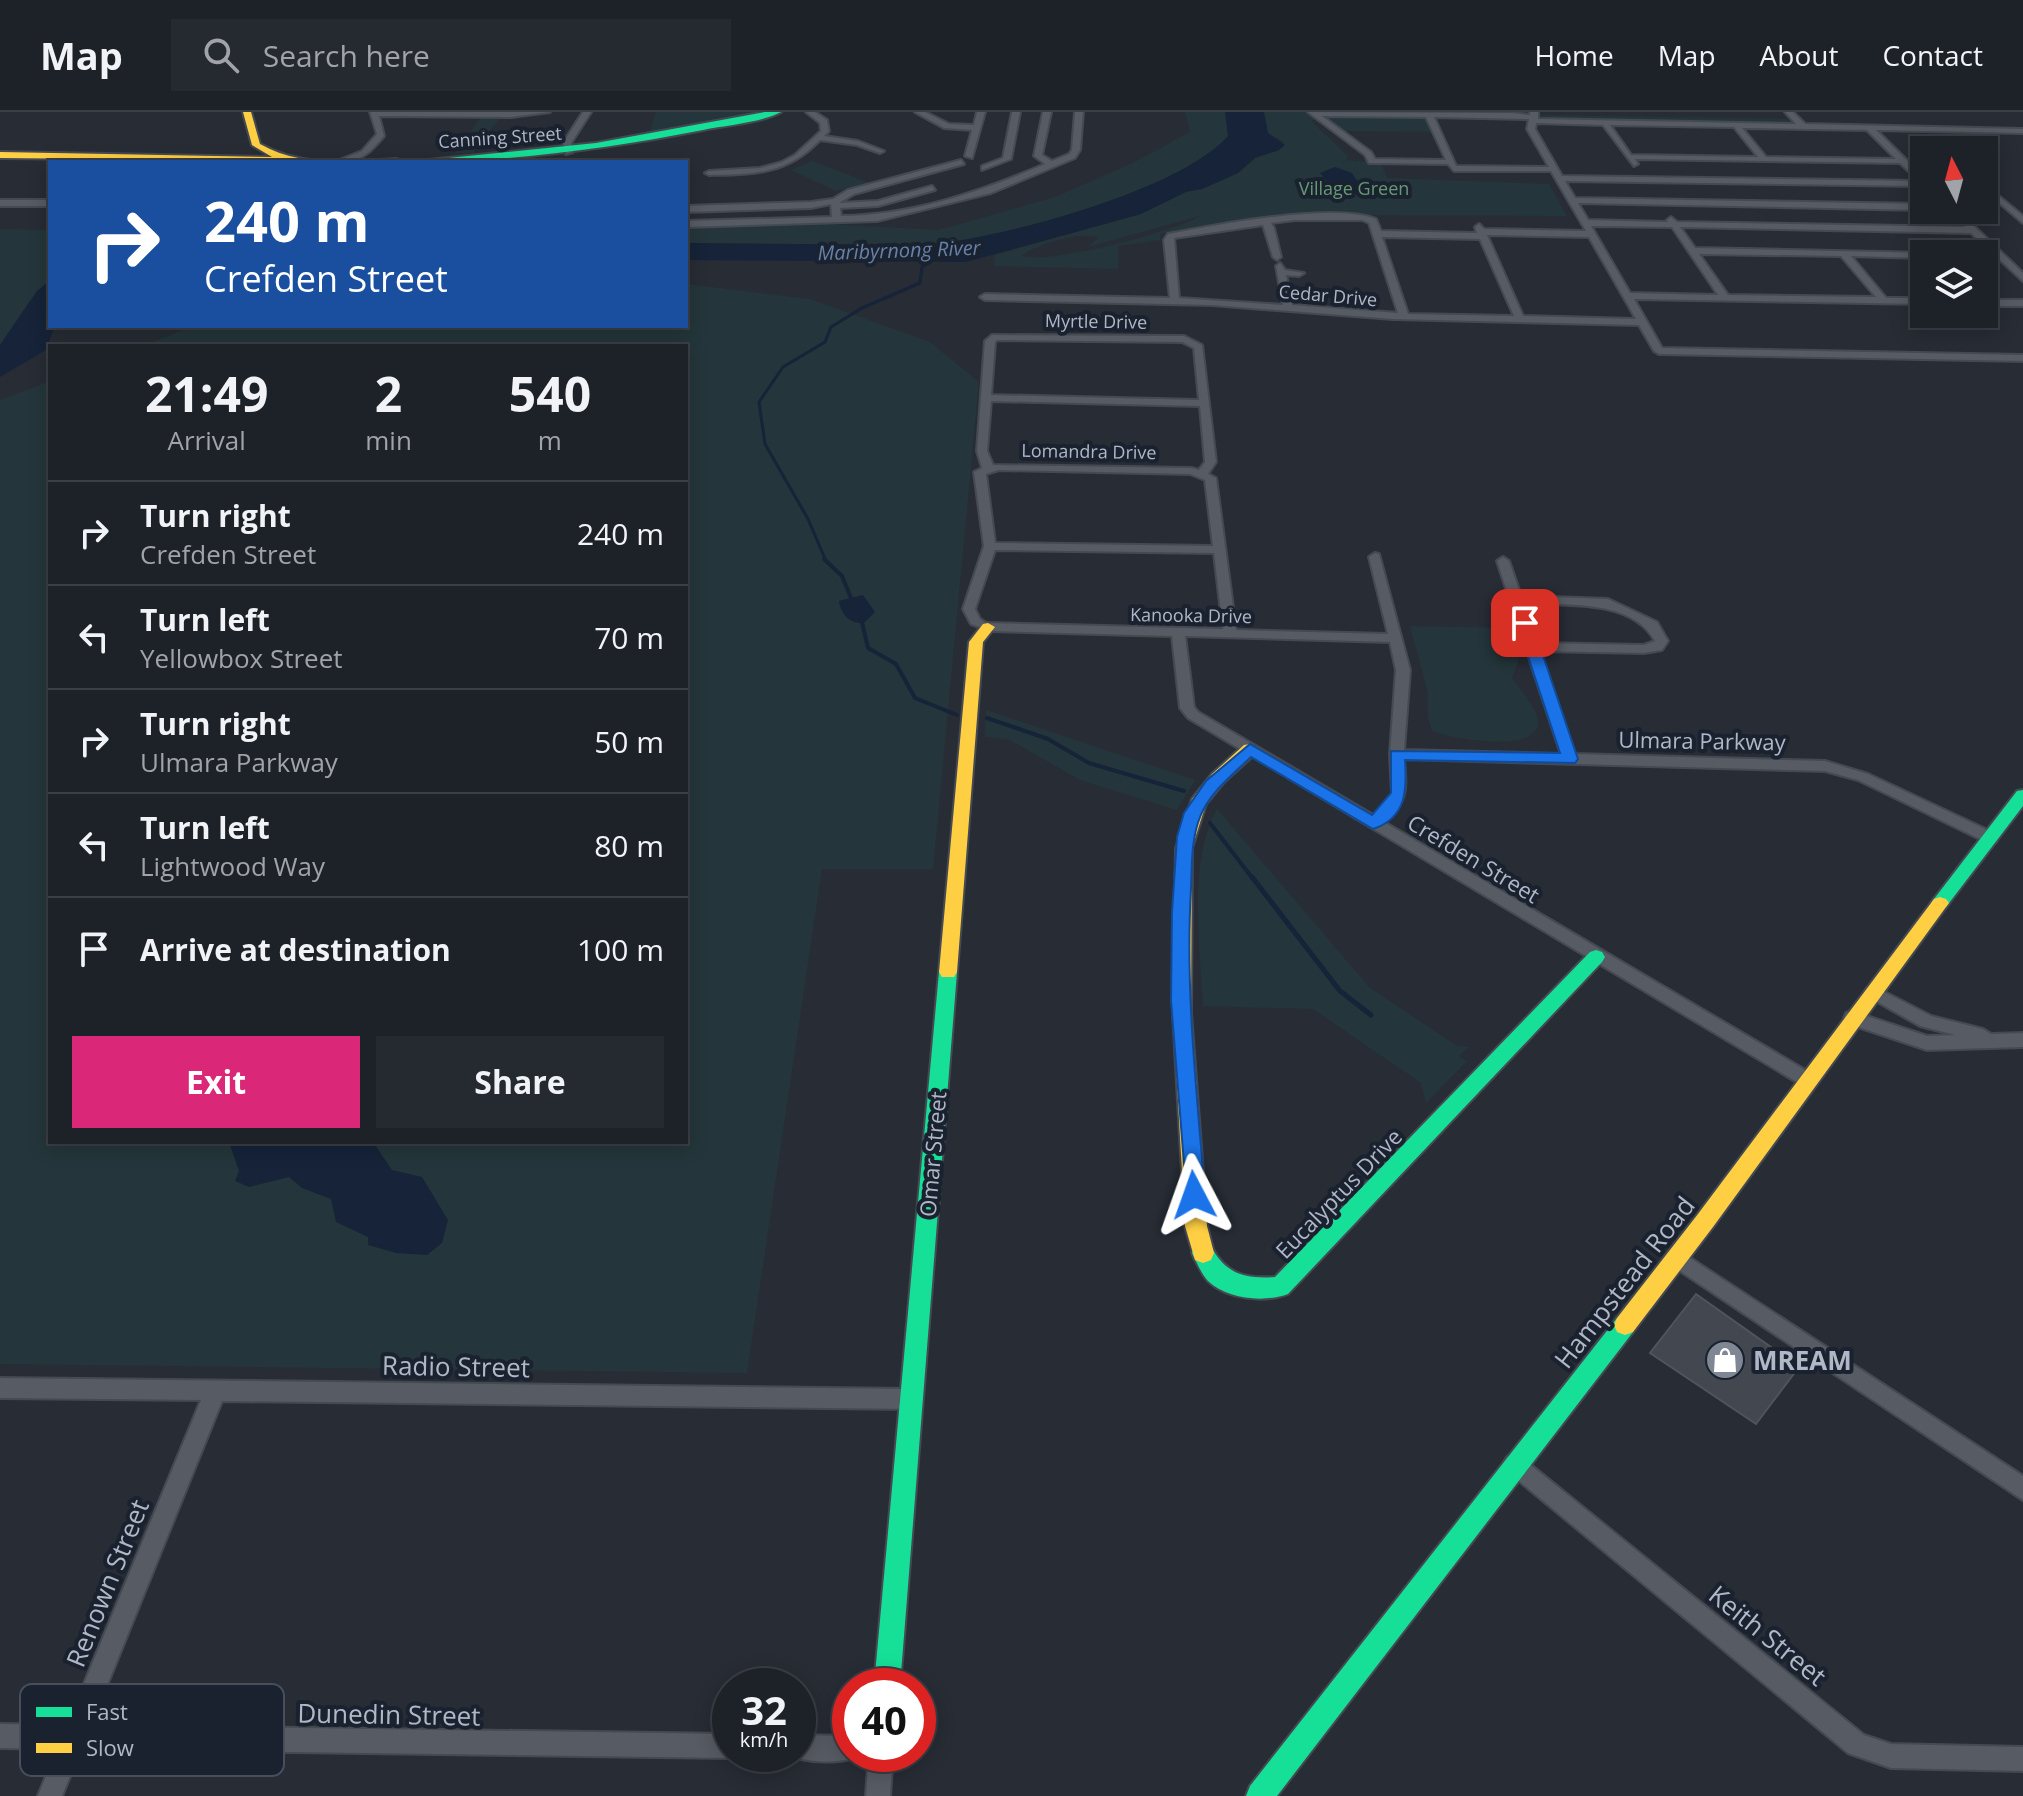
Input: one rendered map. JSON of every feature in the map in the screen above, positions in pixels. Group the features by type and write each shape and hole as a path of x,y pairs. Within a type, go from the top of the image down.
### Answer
{"street":[{"path":"247,112 260,148"},
{"path":"367,157 381,134 374,113 511,115 546,112"},
{"path":"569,152 567,143 587,112"},
{"name":"Canning Street","path":"466,160 638,143 777,112"},
{"path":"709,173 787,166 819,138 826,126 810,112"},
{"path":"919,112 947,126 977,128"},
{"path":"935,120 944,112"},
{"path":"968,160 981,112"},
{"path":"985,168 1007,159 1016,112"},
{"path":"1047,112 1038,156 1052,165"},
{"path":"688,224 857,220 906,213 988,191 1075,153 1079,112"},
{"path":"1789,112 1803,127"},
{"path":"1313,113 1534,115 1606,124 2023,131"},
{"path":"1313,113 1368,154 1372,161 1643,179 1910,183"},
{"path":"1428,113 1453,167"},
{"path":"1534,115 1531,129 1659,351 2023,358"},
{"path":"1606,124 1725,298"},
{"path":"934,133 947,126"},
{"path":"1737,126 1764,159"},
{"path":"1869,128 1910,168"},
{"path":"819,138 858,143 880,151"},
{"path":"216,158 260,148 296,160"},
{"path":"0,155 296,160"},
{"path":"1629,157 1903,161"},
{"path":"836,204 851,192 968,160 1010,179"},
{"path":"1783,182 1822,227"},
{"path":"688,209 869,204 932,188"},
{"path":"1998,198 2023,220"},
{"path":"1572,200 1910,206"},
{"path":"0,203 48,203"},
{"path":"836,204 837,219"},
{"path":"1998,208 2023,208"},
{"path":"713,223 717,209"},
{"path":"1175,300 1168,240 1171,236 1312,216 1363,217 1373,221 1404,316"},
{"path":"1265,222 1270,228 1288,308"},
{"path":"1585,223 1973,230"},
{"path":"1967,224 2023,278"},
{"path":"1377,234 1481,231 1592,234"},
{"path":"1481,231 1520,320"},
{"path":"1693,251 1910,255"},
{"path":"1844,254 1884,301"},
{"path":"1279,265 1299,273"},
{"name":"Cedar Drive","path":"985,297 1011,294 1175,300 1404,316 1642,322"},
{"path":"1627,296 1910,301"},
{"path":"1998,303 2023,303"},
{"name":"Myrtle Drive","path":"988,468 982,451 990,341 1009,335 1192,341 1199,347 1211,462 1203,473"},
{"path":"986,398 1205,403"},
{"path":"988,468 980,472 980,478 990,546 969,609 974,622 988,627"},
{"name":"Lomandra Drive","path":"988,468 1203,473"},
{"path":"1203,473 1213,483 1230,634"},
{"path":"990,546 1220,550"},
{"path":"1373,823 1390,809 1399,793 1397,754 1403,670 1375,557"},
{"path":"1503,561 1570,759"},
{"path":"1517,600 1604,602 1653,625 1662,641 1657,647 1644,649 1533,647"},
{"name":"Kanooka Drive","path":"988,627 1394,638"},
{"name":"Omar Street","path":"889,1668 976,642 988,627"},
{"name":"Crefden Street","path":"1178,633 1187,708 1193,715 1806,1079"},
{"name":"Eucalyptus Drive","path":"1250,749 1212,785 1193,813 1186,837 1181,912 1181,1001 1196,1226 1201,1255 1214,1274 1230,1286 1253,1291 1280,1287 1596,957"},
{"name":"Ulmara Parkway","path":"1397,754 1836,768 1991,838"},
{"name":"Hampstead Road","path":"1260,1796 1514,1464 1678,1259 1806,1079 2023,795"},
{"path":"1873,992 1953,1031 2018,1040"},
{"path":"1852,1018 1927,1043 2018,1040"},
{"path":"1678,1259 2023,1489"},
{"name":"Radio Street","path":"0,1388 912,1399"},
{"name":"Renown Street","path":"96,1684 215,1392"},
{"name":"Keith Street","path":"1514,1464 1857,1744 1891,1756 2023,1759"},
{"name":"Dunedin Street","path":"0,1736 20,1736"},
{"name":"Dunedin Street","path":"284,1740 712,1746"},
{"path":"878,1796 880,1772"},
{"name":"Renown Street","path":"50,1796 58,1776"}],"green space":[{"path":"656,112 755,112 649,135"},
{"path":"1185,112 1225,112 1228,136 1204,156 1171,176 1086,209 998,233 926,245 688,243 688,225 826,224 939,230 1055,197 1131,164 1190,132"},
{"name":"Village Green","path":"1264,112 1307,112 1316,119 1311,121 1348,156 1346,160 1381,163 1387,178 1549,184 1567,216 1294,215 1160,234 1160,240 1118,246 1118,269 994,266 995,255 1141,214 1186,191 1202,189 1238,173 1255,158 1279,150 1284,142 1268,133 1262,117","holes":["1203,215 1141,238 1085,251 1022,256 1059,240 1082,236 1098,238 1088,247"]},
{"path":"1322,115 1424,115 1433,132 1343,131"},
{"path":"1540,115 1788,119 1793,125 1541,119"},
{"path":"481,118 499,119 473,153 454,153"},
{"path":"812,161 870,183 836,191 791,170"},
{"path":"0,229 48,230 48,282 26,306 0,345"},
{"path":"688,284 810,299 930,342 979,382 933,869 822,869 747,1373 0,1364 0,400 48,382 48,1144 688,1144 688,344 147,344 189,328 688,328"},
{"path":"1410,626 1509,628 1519,660 1512,678 1537,715 1535,731 1526,738 1494,742 1457,738 1432,731 1428,718 1428,693"},
{"path":"986,710 1195,780 1177,810 1080,780 1008,739 985,737"},
{"path":"1217,809 1370,988 1457,1046 1469,1047 1459,1056 1467,1061 1426,1103 1421,1083 1313,1009 1203,1006 1198,932 1199,879 1202,853"}],"water":[{"name":"Maribyrnong River","path":"1225,112 1264,112 1268,133 1285,145 1255,158 1238,173 1202,189 1186,192 1141,214 966,262 688,260 688,243 926,245 997,233 1086,209 1131,193 1204,156 1228,136"},
{"path":"1335,167 1352,173 1361,186 1359,191 1331,186 1320,173"},
{"path":"48,282 48,328 54,328 46,350 0,377 0,345 37,291"},
{"path":"863,595 875,612 864,623 854,622 844,614 839,601"},
{"path":"230,1144 374,1144 392,1170 422,1177 448,1220 442,1243 427,1255 396,1253 368,1245 368,1237 336,1222 331,1199 302,1188 289,1177 249,1187 235,1181 239,1171"}],"building":[{"name":"MREAM","path":"1696,1294 1799,1367 1756,1424 1650,1353"}],"waterway":[{"name":"Maribyrnong River","path":"826,561 808,519 765,444 759,402 783,367 825,342 831,327 862,308 920,283 922,267 931,261"},
{"path":"826,561 842,576 853,603"},
{"path":"861,618 868,648 896,664 915,698 957,715"},
{"path":"987,718 1048,739 1089,763 1184,791"},
{"path":"1210,823 1253,879"},
{"path":"1252,877 1340,991 1371,1015"}],"traffic: fast":[{"path":"459,160 596,145 777,112"},
{"path":"1940,903 2023,795"},
{"path":"1203,1253 1209,1265 1224,1280 1245,1287 1280,1287 1596,957"},
{"path":"889,1668 948,972"},
{"path":"1260,1796 1625,1325"}],"traffic: slow":[{"path":"247,112 256,145 288,160"},
{"path":"0,155 296,160"},
{"path":"948,972 976,642 988,627"},
{"path":"1203,1253 1196,1226 1182,1013 1184,848 1198,803 1218,778 1250,749"},
{"path":"1625,1325 1706,1221 1940,903"}],"place":[{"name":"MREAM","path":"1725,1360"}],"route":[{"path":"1194,1195 1181,1001 1181,912 1186,837 1193,813 1212,785 1250,749 1373,823 1394,805 1399,793 1397,754 1570,759 1525,623"}]}
